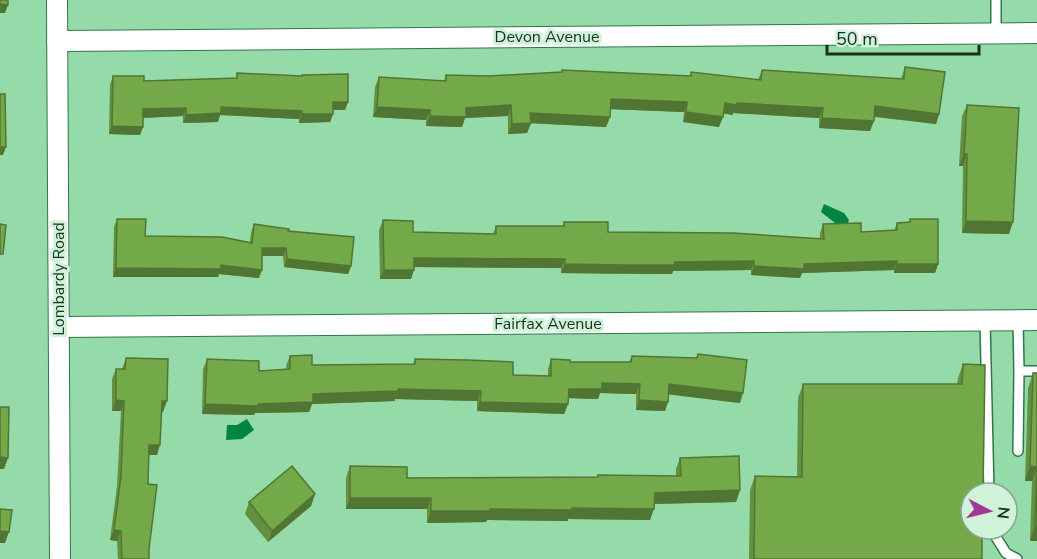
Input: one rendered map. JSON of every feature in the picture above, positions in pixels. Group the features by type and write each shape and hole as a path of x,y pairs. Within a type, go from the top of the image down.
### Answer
{"street":[{"name":"Lombardy Road","path":"57,0 60,559"},
{"name":"Devon Avenue","path":"57,41 1037,33"},
{"name":"Fairfax Avenue","path":"59,327 1027,320"}],"lane":[{"path":"996,0 996,34"},
{"path":"985,320 989,481"},
{"path":"1018,451 1018,370 1027,320"},
{"path":"1018,370 1037,371"},
{"path":"998,541 1006,553 1017,559"}],"shaded area":[{"path":"824,204 844,213 849,220 847,225 839,226 821,212"},
{"path":"247,419 254,430 242,439 226,440 227,425 237,425"}],"building":[{"path":"0,0 8,0 8,5 0,4"},
{"path":"905,67 945,72 939,114 875,106 874,121 822,118 823,108 725,103 723,117 686,112 687,102 611,99 610,117 530,113 531,123 512,124 511,105 466,108 466,117 430,116 430,110 377,107 379,77 446,81 446,75 488,76 562,72 562,70 691,76 691,72 761,80 762,70 904,79"},
{"path":"237,73 302,76 348,74 348,102 333,102 333,114 302,114 302,111 221,107 221,113 186,115 186,108 143,109 143,127 112,126 113,76 144,76 144,81 237,78"},
{"path":"0,94 5,94 6,147 0,147"},
{"path":"967,105 1019,108 1013,222 966,221 967,154 964,154"},
{"path":"117,219 146,219 145,236 222,237 252,243 254,224 289,229 288,231 354,237 351,266 287,259 286,248 262,248 262,270 221,265 221,269 116,268"},
{"path":"910,219 938,219 938,264 897,264 897,261 804,264 804,269 754,266 754,261 623,265 565,264 565,259 414,258 414,270 384,270 383,220 413,221 413,232 496,234 496,226 564,226 564,222 608,222 608,232 733,233 824,239 823,224 861,223 861,232 897,230 897,223 910,222"},
{"path":"0,224 6,225 3,254 0,254"},
{"path":"698,354 747,360 743,393 669,384 668,402 639,400 640,384 602,383 602,389 569,389 568,404 480,402 481,391 398,389 398,391 313,394 313,402 258,404 258,406 205,404 207,359 259,361 259,371 290,369 290,356 312,355 312,365 415,364 415,359 513,362 513,375 551,376 551,359 570,360 570,362 631,362 632,356 697,358"},
{"path":"126,358 168,359 167,401 162,401 160,445 149,445 148,484 157,485 149,559 122,559 121,531 114,530 121,476 124,401 116,400 116,369 125,369"},
{"path":"963,364 985,365 983,481 959,481 959,541 982,541 982,559 754,559 755,476 802,477 803,384 962,384"},
{"path":"1033,373 1037,373 1037,467 1030,466"},
{"path":"0,407 9,407 8,458 0,457"},
{"path":"739,456 740,490 655,493 654,509 431,511 431,498 350,498 350,466 407,467 407,478 681,476 680,458"},
{"path":"292,466 315,494 272,531 249,502"},
{"path":"1037,467 1037,527 1035,526"},
{"path":"0,509 12,510 9,532 0,531"}]}
